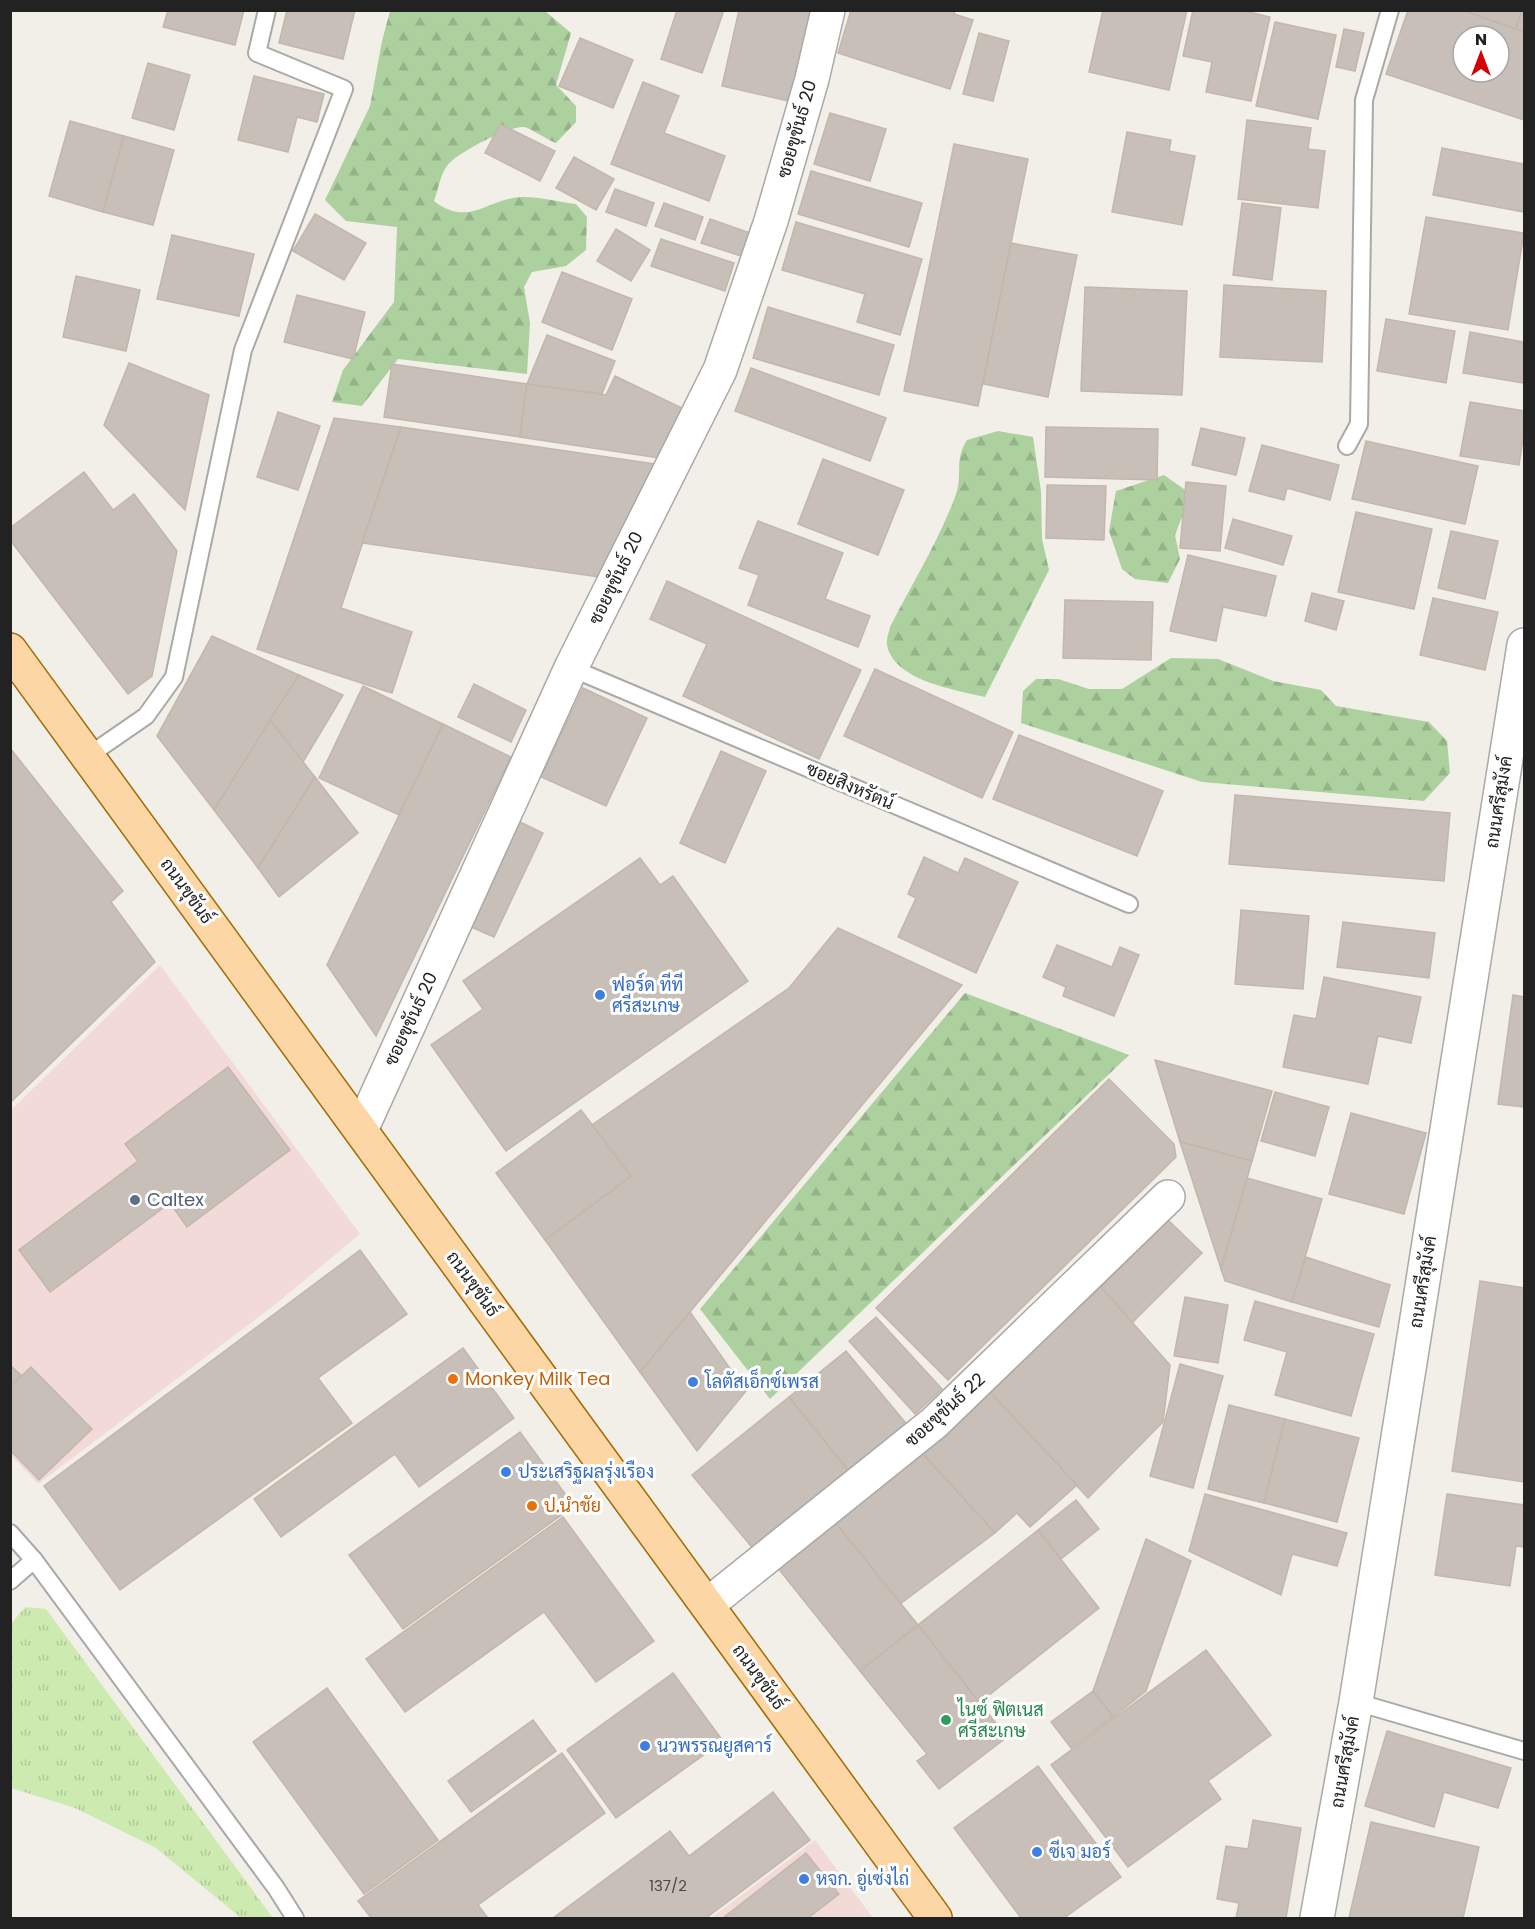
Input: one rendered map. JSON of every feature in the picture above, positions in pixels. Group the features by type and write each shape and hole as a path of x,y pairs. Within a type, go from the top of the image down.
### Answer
{"main road":[{"name":"ถนนขุขันธ์","path":"10,650 935,1918"}],"street":[{"name":"ซอยขุขันธ์ 20","path":"361,1130 571,668 720,370 771,222 812,79 828,10"},
{"name":"ถนนศรีสุมังค์","path":"1317,1918 1356,1702 1524,645"},
{"name":"ซอยขุขันธ์ 22","path":"707,1605 934,1423 1168,1197"}],"lane":[{"path":"88,756 146,716 174,677 243,350 344,89 257,53 267,10"},
{"path":"1347,446 1359,424 1364,100 1390,10"},
{"name":"ซอยสิงหรัตน์","path":"571,668 1129,904"},
{"path":"10,1533 34,1560 276,1888 295,1918"},
{"path":"10,1581 34,1560"},
{"path":"1356,1702 1524,1751"}],"shaded area":[{"path":"160,965 360,1234 277,1303 38,1484 11,1455 11,1110"},
{"name":"หจก. อู่เซ่งไถ่","path":"815,1840 873,1918 711,1918"}],"green space":[{"path":"390,11 545,11 571,33 556,85 576,106 576,122 556,143 524,127 496,135 471,148 447,166 434,201 447,209 458,212 469,212 512,198 524,197 576,204 587,217 586,250 566,266 532,272 524,287 530,323 527,374 398,359 362,406 332,402 343,370 394,302 397,227 346,221 325,200 370,106"},
{"path":"998,431 1033,437 1041,491 1042,539 1049,570 985,697 943,687 913,675 892,657 887,640 890,627 933,547 955,497 959,481 960,455 967,440"},
{"path":"1164,475 1191,494 1175,535 1180,559 1168,583 1135,579 1122,569 1109,531 1116,491"},
{"path":"1171,658 1218,659 1273,681 1321,690 1336,706 1429,722 1447,741 1450,773 1424,801 1202,782 1021,723 1023,691 1036,679 1058,679 1089,689 1122,689"},
{"path":"965,993 1129,1055 770,1399 700,1309"},
{"path":"25,1607 46,1609 273,1918 241,1918 156,1848 75,1808 11,1788 11,1624"}],"building":[{"path":"168,10 244,10 235,45 163,27"},
{"path":"287,10 355,10 343,59 279,43"},
{"path":"677,10 724,10 702,73 661,59"},
{"path":"739,10 814,10 793,102 722,86"},
{"path":"851,10 955,10 954,14 973,20 950,89 838,53"},
{"path":"1103,10 1187,10 1169,90 1089,72"},
{"path":"1193,10 1241,10 1270,17 1251,101 1206,92 1212,62 1183,56"},
{"path":"1408,10 1462,10 1503,24 1451,24 1451,84 1511,84 1511,27 1524,31 1524,120 1386,74"},
{"path":"1462,10 1522,10 1516,29 1511,27 1511,24 1502,24"},
{"path":"1522,10 1524,10 1524,31 1516,29"},
{"path":"1275,22 1336,35 1318,119 1256,106"},
{"path":"1344,29 1364,33 1355,71 1336,67"},
{"path":"979,33 1009,41 993,101 963,94"},
{"path":"580,38 633,60 613,108 559,86"},
{"path":"148,63 190,75 174,130 132,118"},
{"path":"254,76 324,94 317,122 297,117 288,152 238,140"},
{"path":"643,82 679,96 664,133 725,156 709,201 611,164"},
{"path":"830,113 886,129 870,181 814,164"},
{"path":"1247,120 1311,128 1308,149 1325,151 1318,208 1238,199"},
{"path":"70,121 124,136 103,212 49,196"},
{"path":"500,124 555,151 540,181 485,153"},
{"path":"1127,132 1171,140 1169,151 1195,156 1182,225 1112,212"},
{"path":"124,136 174,150 153,225 103,212"},
{"path":"954,144 1028,159 978,406 904,391"},
{"path":"1442,148 1524,164 1524,212 1433,195"},
{"path":"574,157 614,179 596,210 556,188"},
{"path":"811,171 922,203 909,247 798,214"},
{"path":"615,189 654,203 646,226 606,212"},
{"path":"664,203 703,217 695,240 655,226"},
{"path":"1242,203 1281,208 1272,280 1233,275"},
{"path":"315,214 366,243 344,280 293,251"},
{"path":"1426,217 1524,233 1508,330 1409,314"},
{"path":"710,219 750,233 741,256 701,243"},
{"path":"796,222 922,259 900,335 857,322 865,294 782,270"},
{"path":"616,229 650,250 631,281 597,261"},
{"path":"172,235 254,254 239,316 157,299"},
{"path":"661,239 734,263 725,291 651,266"},
{"path":"1011,243 1077,255 1048,397 983,384"},
{"path":"562,272 632,299 612,350 542,322"},
{"path":"76,276 140,290 126,351 63,337"},
{"path":"1224,285 1326,291 1322,362 1220,357"},
{"path":"1085,287 1187,291 1182,395 1081,391"},
{"path":"297,295 365,312 353,359 284,342"},
{"path":"768,307 894,345 879,395 753,358"},
{"path":"1386,319 1455,331 1446,383 1377,371"},
{"path":"1470,332 1524,342 1524,383 1463,373"},
{"path":"547,335 615,361 602,394 527,384"},
{"path":"129,363 209,395 185,510 104,425"},
{"path":"392,364 527,384 520,437 384,417"},
{"path":"751,368 886,418 870,461 735,411"},
{"path":"615,376 682,408 659,458 520,437 527,384 606,395"},
{"path":"1470,402 1524,411 1524,432 1519,465 1460,456"},
{"path":"278,412 320,426 298,490 257,477"},
{"path":"334,418 401,427 341,608 412,632 392,693 257,649"},
{"path":"401,427 656,464 599,577 362,543"},
{"path":"1046,427 1158,429 1157,480 1045,477"},
{"path":"1201,428 1245,438 1236,475 1192,465"},
{"path":"1366,441 1478,466 1465,524 1352,499"},
{"path":"1262,445 1339,465 1330,500 1287,488 1284,500 1249,491"},
{"path":"823,459 904,490 878,555 798,524"},
{"path":"84,472 113,510 134,494 177,551 152,676 128,694 10,540 10,528"},
{"path":"1186,482 1226,486 1220,551 1180,548"},
{"path":"1047,485 1106,486 1104,540 1046,538"},
{"path":"1356,512 1432,529 1414,609 1338,592"},
{"path":"1233,519 1292,536 1283,565 1225,548"},
{"path":"758,521 843,553 825,599 870,616 858,647 748,605 759,575 739,568"},
{"path":"1451,531 1498,541 1485,599 1438,588"},
{"path":"1188,555 1276,576 1266,616 1223,607 1216,641 1170,631"},
{"path":"667,581 861,670 819,759 683,696 707,644 650,619"},
{"path":"1312,593 1344,601 1336,630 1305,621"},
{"path":"1433,598 1498,612 1485,670 1420,655"},
{"path":"1065,600 1153,602 1151,660 1063,658"},
{"path":"212,636 299,675 214,810 157,736"},
{"path":"875,669 1013,732 982,798 844,736"},
{"path":"299,675 343,695 303,762 270,720"},
{"path":"474,684 526,710 511,742 458,717"},
{"path":"363,686 443,724 399,815 319,778"},
{"path":"583,688 647,718 606,806 541,777"},
{"path":"270,720 315,777 258,868 214,810"},
{"path":"443,724 511,757 376,1036 327,965"},
{"path":"1019,735 1163,791 1137,856 993,799"},
{"path":"10,748 123,891 111,902 155,962 10,1103"},
{"path":"721,751 766,771 725,863 680,843"},
{"path":"315,777 358,833 279,897 258,868"},
{"path":"1235,795 1450,813 1444,881 1229,864"},
{"path":"518,821 543,833 494,937 469,926"},
{"path":"924,857 958,873 965,858 1018,882 976,973 898,937 916,898 908,894"},
{"name":"ฟอร์ด ทีที ศรีสะเกษ","path":"640,858 660,885 673,876 748,981 506,1151 431,1045 483,1009 463,981"},
{"path":"1241,910 1309,916 1303,989 1235,984"},
{"path":"1343,922 1435,933 1429,978 1337,967"},
{"path":"838,928 962,985 640,1372 545,1240 631,1176 592,1125 789,988"},
{"path":"1057,945 1112,967 1120,947 1139,955 1114,1016 1063,996 1066,987 1043,977"},
{"path":"1324,977 1421,997 1411,1043 1378,1036 1368,1084 1283,1067 1294,1015 1316,1019"},
{"path":"1513,995 1524,997 1524,1107 1498,1104"},
{"path":"1155,1060 1272,1091 1252,1161 1180,1142"},
{"path":"228,1067 290,1150 187,1227 170,1203 50,1292 19,1250 138,1161 125,1144"},
{"path":"1109,1079 1174,1144 1176,1157 948,1380 876,1308"},
{"path":"1275,1092 1329,1107 1315,1156 1261,1141"},
{"path":"581,1110 631,1176 545,1240 496,1173"},
{"path":"1351,1113 1426,1133 1404,1214 1329,1194"},
{"path":"1180,1142 1252,1161 1221,1269"},
{"path":"1247,1178 1322,1199 1292,1302 1225,1281 1221,1269"},
{"path":"1168,1220 1202,1253 1132,1323 1101,1287"},
{"path":"360,1250 407,1314 318,1378 352,1423 120,1590 44,1486"},
{"path":"1306,1257 1390,1285 1379,1327 1292,1302"},
{"path":"1480,1281 1524,1288 1524,1482 1452,1471"},
{"path":"1101,1287 1170,1365 1163,1422 1088,1498 989,1391"},
{"path":"1185,1297 1228,1305 1218,1363 1174,1356"},
{"path":"1255,1301 1374,1334 1351,1416 1275,1395 1287,1352 1244,1340"},
{"name":"โลตัสเอ็กซ์เพรส","path":"690,1312 746,1391 697,1451 640,1372"},
{"path":"876,1317 942,1389 915,1414 849,1341"},
{"path":"463,1348 514,1418 419,1487 395,1454 281,1537 254,1499"},
{"path":"846,1351 909,1427 851,1474 789,1397"},
{"path":"1180,1364 1223,1376 1193,1488 1150,1476"},
{"path":"10,1365 22,1376 10,1387"},
{"path":"31,1367 92,1429 39,1480 10,1450 10,1387"},
{"path":"989,1391 1077,1485 1030,1527 1017,1513 995,1533 922,1453"},
{"path":"789,1397 851,1474 755,1551 692,1475"},
{"path":"1229,1405 1285,1419 1264,1503 1208,1489"},
{"path":"1285,1419 1359,1438 1337,1522 1264,1503"},
{"path":"520,1432 574,1506 403,1629 349,1555"},
{"path":"922,1453 995,1533 900,1604 835,1522"},
{"path":"1205,1494 1347,1533 1337,1566 1292,1554 1281,1595 1189,1551"},
{"path":"1447,1494 1524,1505 1524,1547 1516,1546 1510,1586 1435,1575"},
{"path":"1076,1500 1099,1529 1061,1559 1038,1530"},
{"path":"563,1517 654,1641 596,1682 544,1612 405,1712 366,1659"},
{"path":"835,1522 918,1625 860,1671 778,1568"},
{"path":"1038,1530 1099,1608 979,1703 918,1625"},
{"path":"1146,1539 1191,1561 1146,1691 1113,1717 1093,1691"},
{"name":"ไนซ์ ฟิตเนส ศรีสะเกษ","path":"918,1625 1007,1737 939,1789 917,1761 927,1754 860,1671"},
{"path":"1206,1650 1271,1735 1208,1781 1221,1799 1128,1867 1051,1765"},
{"name":"นวพรรณยูสคาร์","path":"673,1673 723,1741 616,1818 567,1750"},
{"path":"327,1688 438,1840 364,1894 253,1742"},
{"path":"1093,1691 1113,1717 1071,1748 1051,1722"},
{"path":"533,1720 556,1751 471,1812 448,1781"},
{"path":"1387,1731 1511,1768 1498,1808 1444,1792 1434,1827 1365,1806"},
{"path":"562,1753 605,1813 478,1905 488,1918 371,1918 358,1901"},
{"name":"ซีเจ มอร์","path":"1038,1766 1121,1877 1064,1918 1021,1918 954,1828"},
{"path":"773,1792 810,1840 706,1918 553,1918 670,1831 689,1856"},
{"path":"1253,1820 1301,1828 1286,1918 1236,1918 1239,1903 1217,1899 1226,1846 1248,1849"},
{"path":"1371,1822 1479,1847 1463,1918 1349,1918"},
{"name":"หจก. อู่เซ่งไถ่","path":"806,1853 839,1894 808,1918 723,1918"}],"place":[{"name":"ฟอร์ด ทีที ศรีสะเกษ","path":"600,995"},
{"name":"Caltex","path":"135,1200"},
{"name":"Monkey Milk Tea","path":"453,1379"},
{"name":"โลตัสเอ็กซ์เพรส","path":"693,1382"},
{"name":"ประเสริฐผลรุ่งเรือง","path":"506,1472"},
{"name":"ป.นำชัย","path":"532,1506"},
{"name":"ไนซ์ ฟิตเนส ศรีสะเกษ","path":"946,1720"},
{"name":"นวพรรณยูสคาร์","path":"645,1746"},
{"name":"ซีเจ มอร์","path":"1037,1852"},
{"name":"หจก. อู่เซ่งไถ่","path":"804,1879"}]}
